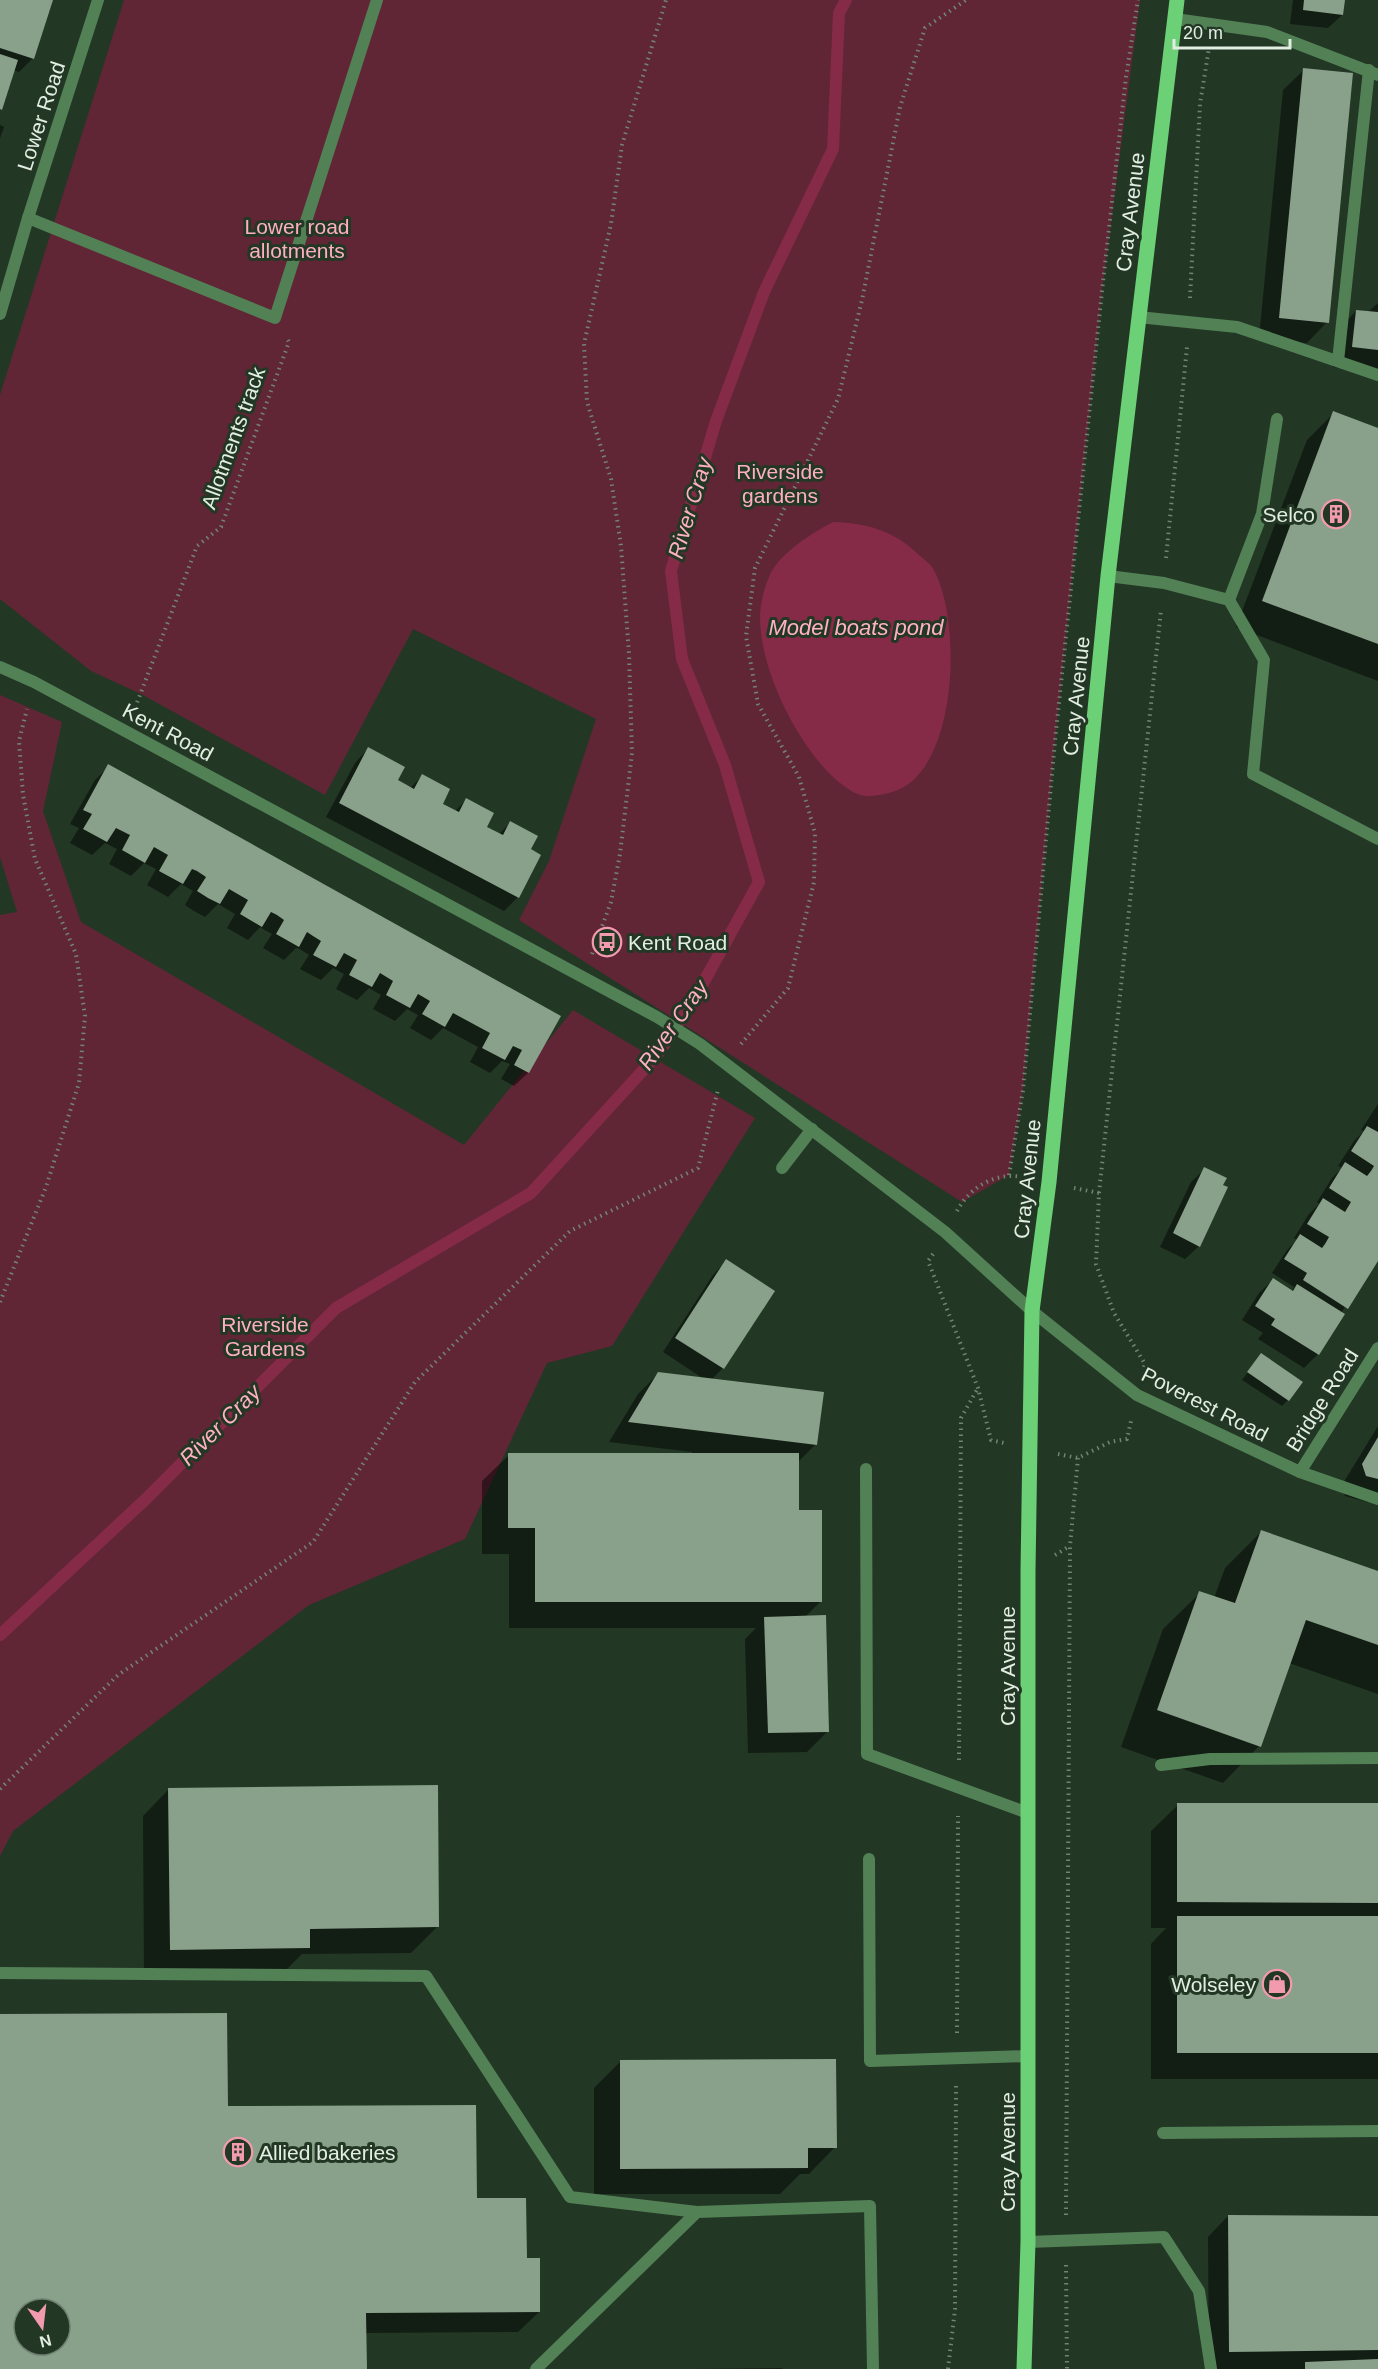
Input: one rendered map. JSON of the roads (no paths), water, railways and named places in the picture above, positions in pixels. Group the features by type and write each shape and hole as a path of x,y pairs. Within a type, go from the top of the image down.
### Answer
{"main road":[{"name":"Cray Avenue","path":"1024,2369 1028,2242 1028,1571 1032,1311 1049,1182 1108,576 1177,0"}],"street":[{"name":"Lower Road","path":"0,314 28,218 98,0"},
{"path":"28,218 275,318 377,0"},
{"path":"1175,19 1267,32 1373,73 1338,362"},
{"path":"1138,317 1237,327 1378,375"},
{"path":"1229,600 1262,514 1276,419"},
{"path":"1108,576 1164,583 1229,600 1264,660 1253,774 1378,839"},
{"name":"Kent Road","path":"0,667 34,682 126,731 657,1017 700,1044 945,1232 1032,1311"},
{"path":"782,1168 812,1129"},
{"name":"Poverest Road","path":"1032,1311 1137,1395 1300,1472 1378,1499"},
{"name":"Bridge Road","path":"1300,1472 1378,1348"},
{"path":"866,1469 867,1754 1028,1813"},
{"path":"1161,1765 1210,1759 1378,1758"},
{"path":"869,1859 870,2061 1028,2056"},
{"path":"0,1973 426,1976 570,2197 698,2212 870,2206 873,2369"},
{"path":"1163,2133 1378,2131"},
{"path":"536,2369 698,2212"},
{"path":"1028,2242 1164,2237 1199,2290 1210,2369"}],"water":[{"name":"Model boats pond","path":"833,522 857,524 880,530 910,547 932,567 942,590 948,620 951,655 949,691 942,726 931,756 914,779 892,792 878,795 861,795 849,789 834,778 806,745 773,682 762,638 760,617 762,602 773,568 796,545"}],"waterway":[{"name":"River Cray","path":"0,1635 147,1498 336,1308 531,1193 658,1054 696,996 759,882 725,765 682,659 671,571 716,421 764,292 833,149 839,13 846,0"}],"place":[{"name":"Selco","path":"1336,514"},
{"name":"Kent Road","path":"607,942"},
{"name":"Wolseley","path":"1277,1984"},
{"name":"Allied bakeries","path":"238,2152"}],"park label":[{"name":"Lower road allotments","path":"297,238"},
{"name":"Riverside gardens","path":"780,483"},
{"name":"Riverside Gardens","path":"265,1336"}]}
